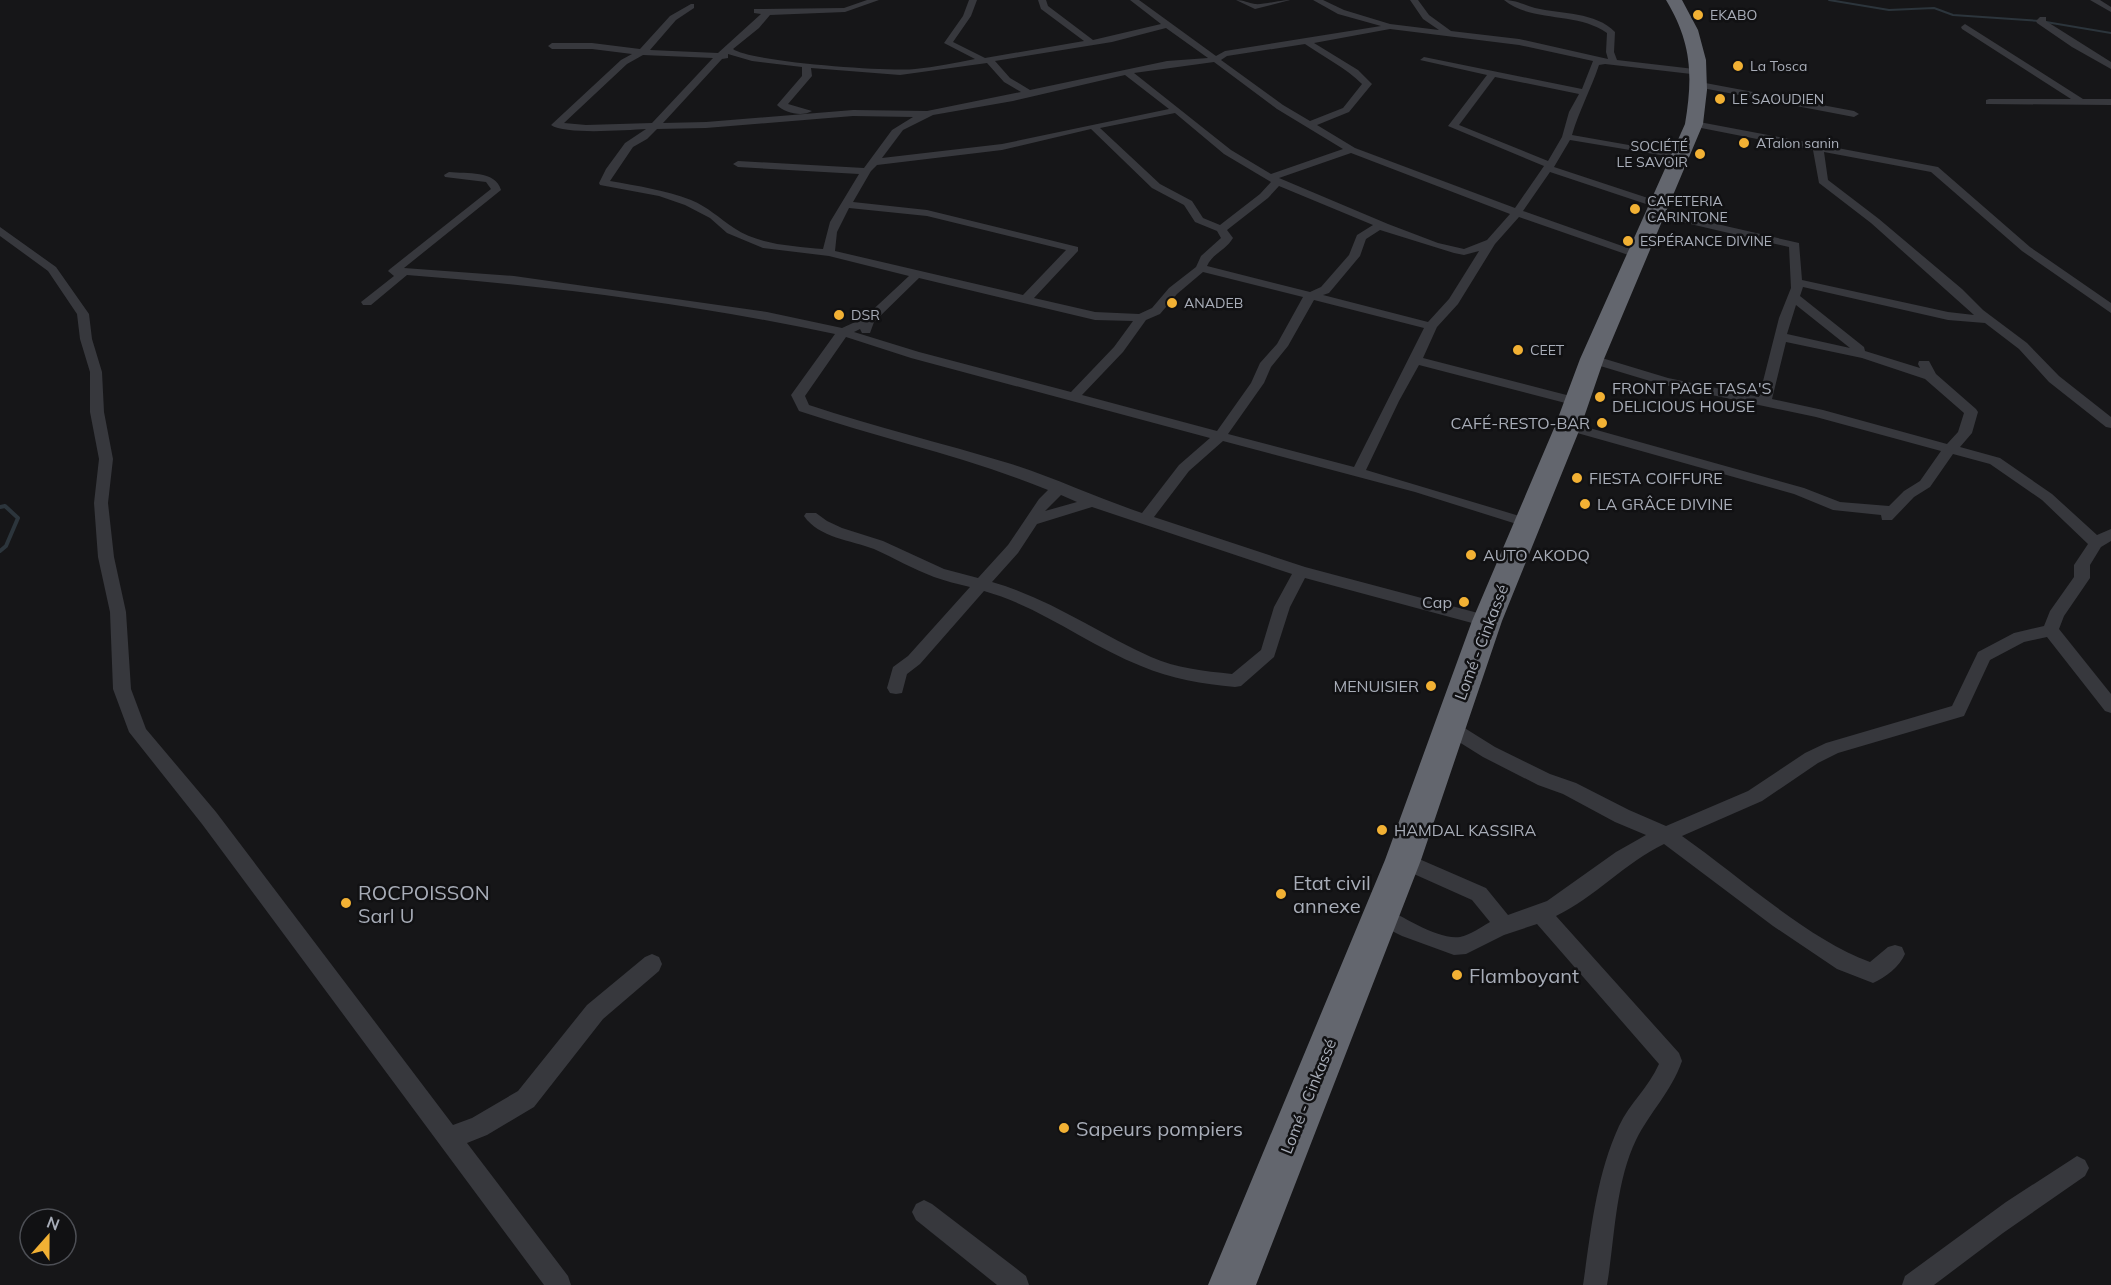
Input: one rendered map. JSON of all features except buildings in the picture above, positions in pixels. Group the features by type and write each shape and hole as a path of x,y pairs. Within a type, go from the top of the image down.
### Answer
{"highway":[{"name":"Lomé - Cinkassé","path":"1232,1285 1403,860 1487,621 1572,414 1592,359 1694,124 1700,78 1698,54 1689,25 1674,0"}],"street":[{"path":"757,11 767,13 797,10 845,10 875,0"},
{"path":"973,0 967,16 948,43 986,60 1007,80 1029,93"},
{"path":"1042,0 1044,7 1091,42"},
{"path":"1134,0 1280,107 1351,150 1638,255"},
{"path":"1239,0 1255,7 1286,0"},
{"path":"1317,0 1341,12 1389,26 1519,42 1700,78 1854,114"},
{"path":"1414,0 1426,17 1450,33"},
{"path":"1508,0 1529,10 1591,22 1608,28 1611,32 1609,61"},
{"path":"2094,0 2111,10"},
{"path":"691,6 673,18 645,50 638,52 556,125 586,128 767,122 853,113"},
{"path":"767,13 756,26 720,56 644,137 629,145 611,169 604,183 661,193 689,203 714,216 731,231 767,246 829,253 1095,316 1141,318 1156,310 1173,291 1201,268 1202,262 1208,255 1225,243 1227,238 1221,229 1199,220 1188,203 1156,186 1093,126"},
{"path":"2043,19 2040,21 2074,45 2111,66"},
{"path":"552,46 592,46 638,52 736,55 886,74 1091,42 1139,33 1166,25"},
{"path":"842,69 807,76 782,105 788,109 853,113 929,114 1127,72 1169,64 1218,60 1225,54 1308,42 1389,26"},
{"path":"1965,27 2083,103"},
{"path":"1308,42 1339,64 1355,72 1368,84 1346,111 1318,120 1310,126"},
{"path":"728,48 736,55"},
{"path":"1424,60 1585,92"},
{"path":"1358,472 1431,326 1454,301 1491,242 1518,213 1535,184 1550,167 1568,136 1574,112 1585,92 1595,63 1609,61"},
{"path":"806,65 807,76"},
{"path":"1127,72 1211,136 1220,146 1274,180 1434,245 1464,252 1491,242"},
{"path":"1492,74 1453,126 1693,224 1748,233 1795,245 1797,282 1795,298 1785,318 1766,400"},
{"path":"1989,102 2111,102"},
{"path":"875,162 1002,147 1177,110"},
{"path":"892,114 900,122 900,128"},
{"path":"829,253 828,245 846,204 866,171 900,128 929,114"},
{"path":"1694,124 1934,169 2026,249 2111,309"},
{"path":"1568,136 1680,157"},
{"path":"1818,148 1823,181 1845,196 1958,292 1979,313 2023,346 2054,379 2111,424"},
{"path":"1221,229 1264,196 1274,180 1351,150"},
{"path":"738,164 866,171"},
{"path":"394,271 423,245 471,212 496,190 494,183 489,179 449,176"},
{"path":"846,204 927,213 1074,249 1025,300"},
{"path":"1146,518 1184,468 1220,436 1257,383 1265,366 1282,346 1310,296 1325,290 1354,256 1361,237 1384,226"},
{"path":"0,230 52,269 83,314 86,339 96,372 98,412 106,459 100,503 106,557 118,612 122,689 138,732 209,818 558,1285"},
{"path":"1201,268 1431,326"},
{"path":"367,302 402,276 394,271"},
{"path":"394,271 556,285 767,316 843,332 1073,398 1345,471 1358,472 1528,523"},
{"path":"917,274 868,321 843,332 808,386 798,395 804,408 867,429 1005,467 1092,502 1301,570 1487,621"},
{"path":"1797,282 1948,316 1990,320"},
{"path":"1795,298 1865,354"},
{"path":"1073,398 1103,368 1135,329 1141,318"},
{"path":"868,321 866,329 869,340"},
{"path":"1416,360 1799,491 1838,507 1889,515 1909,494 1925,484 1949,450 1965,433 1971,412 1927,370 1865,354 1782,337"},
{"path":"1592,359 1665,381 1766,400 1995,461 2047,497 2096,543"},
{"path":"896,688 899,671 914,660 1013,549 1044,502 1058,489"},
{"path":"1033,520 1092,502"},
{"path":"811,516 822,525 837,532 878,545 939,573 1007,592 1147,662 1192,676 1235,681 1268,653 1282,607 1301,570"},
{"path":"2051,630 2056,615 2082,578 2082,565 2096,543 2111,534"},
{"path":"2051,630 2111,706"},
{"path":"1381,916 1422,936 1460,946 1504,926 1541,914 1593,882 1633,851 1665,834 1723,812 1755,796 1831,748 1958,711 1984,656 2020,637 2051,630"},
{"path":"1449,727 1490,752 1544,780 1569,788 1622,816 1665,834 1780,920 1844,962 1872,974 1895,954"},
{"path":"1403,860 1479,894 1504,926"},
{"path":"1541,914 1671,1061 1667,1076 1629,1131 1620,1152 1595,1285"},
{"path":"450,1138 479,1127 526,1099 595,1012 652,964"},
{"path":"1914,1285 1972,1243 1988,1228 2077,1168"},
{"path":"924,1212 1017,1285"}],"waterway":[{"path":"1829,0 1889,10 1934,8 1953,15 2040,21 2111,33"},
{"path":"0,507 5,506 18,518 6,546 0,551"}],"place":[{"name":"EKABO","path":"1698,15"},
{"name":"La Tosca","path":"1738,66"},
{"name":"LE SAOUDIEN","path":"1720,99"},
{"name":"ATalon sanin","path":"1744,143"},
{"name":"SOCIÉTÉ LE SAVOIR","path":"1700,154"},
{"name":"CAFETERIA CARINTONE","path":"1635,209"},
{"name":"ESPÉRANCE DIVINE","path":"1628,241"},
{"name":"ANADEB","path":"1172,303"},
{"name":"DSR","path":"839,315"},
{"name":"CEET","path":"1518,350"},
{"name":"FRONT PAGE TASA'S DELICIOUS HOUSE","path":"1600,397"},
{"name":"CAFÉ-RESTO-BAR","path":"1602,423"},
{"name":"FIESTA COIFFURE","path":"1577,478"},
{"name":"LA GRÂCE DIVINE","path":"1585,504"},
{"name":"AUTO AKODQ","path":"1471,555"},
{"name":"Cap","path":"1464,602"},
{"name":"MENUISIER","path":"1431,686"},
{"name":"HAMDAL KASSIRA","path":"1382,830"},
{"name":"Etat civil annexe","path":"1281,894"},
{"name":"ROCPOISSON Sarl U","path":"346,903"},
{"name":"Flamboyant","path":"1457,975"},
{"name":"Sapeurs pompiers","path":"1064,1128"}]}
